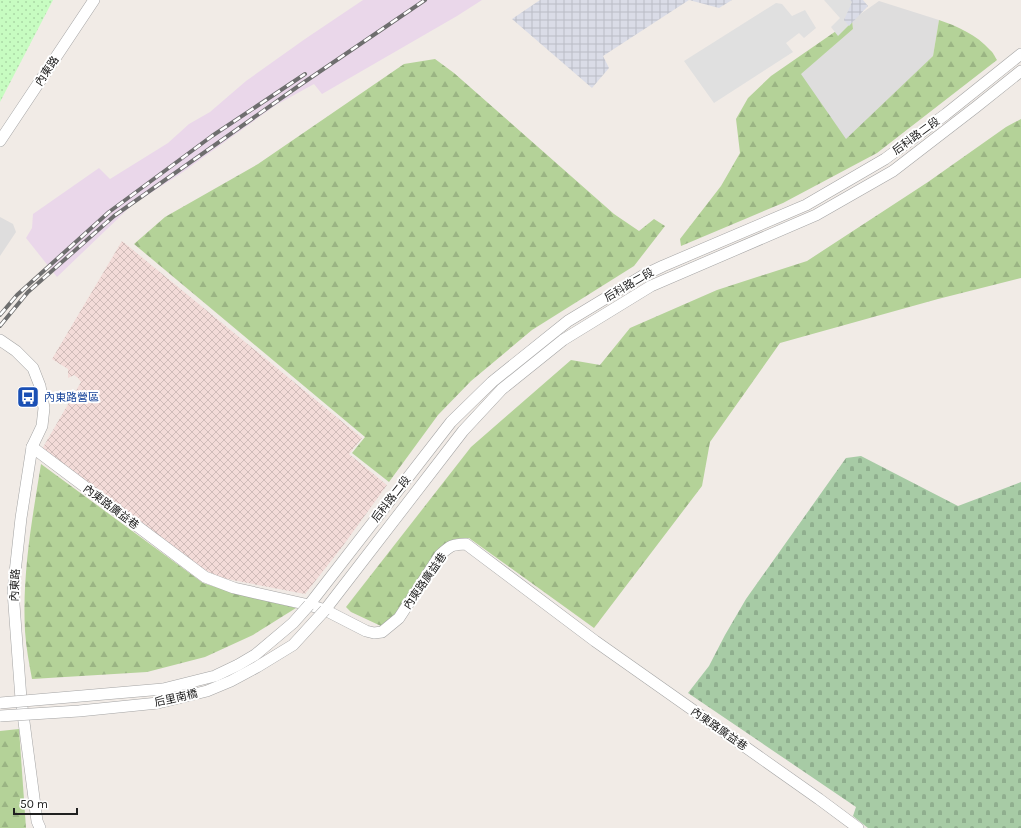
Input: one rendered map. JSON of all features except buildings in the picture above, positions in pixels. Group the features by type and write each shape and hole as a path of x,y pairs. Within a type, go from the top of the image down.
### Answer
{"street":[{"name":"內東路","path":"0,142 94,0"},
{"name":"后科路二段","path":"309,605 451,422 492,382 568,321 644,275 806,205 885,159 946,114 1021,54"},
{"name":"后科路二段","path":"325,610 463,431 502,389 563,340 651,286 816,216 899,166 1021,71"},
{"name":"內東路","path":"0,340 16,351 33,368 40,386 44,408 42,426 32,447 21,518 13,591 21,700 37,821 40,828"},
{"name":"內東路廣益巷","path":"32,447 204,577 234,588 325,610 366,631 374,633 382,632 399,618 440,555 455,544 466,544 595,641 858,828"},
{"name":"后里南橋","path":"0,703 163,689 215,676 255,655 294,622 309,605"},
{"name":"后里南橋","path":"0,716 79,711 158,703 207,691 231,681 257,667 293,644 325,610"}],"shaded area":[{"path":"363,0 482,0 322,94 314,84 276,105 180,174 132,205 57,277 26,238 32,228 33,214 99,168 110,179 168,143 189,124 210,112 246,81"},
{"path":"540,0 689,0 603,56 609,68 592,88 512,19"},
{"path":"689,0 732,0 719,8"},
{"path":"824,0 852,0 853,21 838,36 831,27 840,18"},
{"path":"850,0 863,0 868,6 849,26 844,20 852,2"},
{"path":"879,1 939,20 933,56 846,140 800,74 853,29 852,20"},
{"path":"776,3 782,4 792,16 805,10 816,28 804,38 799,33 786,43 793,52 714,103 684,61"},
{"path":"0,217 13,224 16,232 0,256"},
{"name":"內東路營區","path":"122,241 362,438 349,454 387,485 342,547 305,594 222,578 205,570 42,449 81,382 74,375 68,378 68,369 52,359"}],"green space":[{"path":"0,0 53,0 0,102"},
{"path":"852,20 853,29 801,74 846,139 933,56 939,20 973,35 993,53 997,60 877,153 783,203 681,246 680,239 721,186 740,153 736,119 748,98 771,76"},
{"path":"435,59 454,73 614,214 639,231 654,219 665,226 634,266 532,330 471,381 438,415 389,482 352,453 365,437 134,244 165,217 258,164 404,64"},
{"path":"1021,119 1021,278 938,299 780,343 710,442 702,486 594,628 469,538 454,539 393,618 381,626 351,612 346,607 471,447 571,360 600,365 630,328 717,290 807,261 928,182 1006,127"},
{"path":"861,456 958,506 1021,482 1021,828 868,828 853,816 856,807 688,693 709,666 746,599 846,458"},
{"path":"41,464 203,583 234,593 296,608 253,635 205,657 147,672 32,679 25,637 24,610 28,547"},
{"path":"19,729 26,828 0,828 0,731"}],"railway":[{"path":"0,326 28,292 114,216 300,85 425,0"},
{"path":"0,315 17,295 109,212 212,136 305,74"}],"place":[{"name":"內東路營區","path":"28,397"}]}
